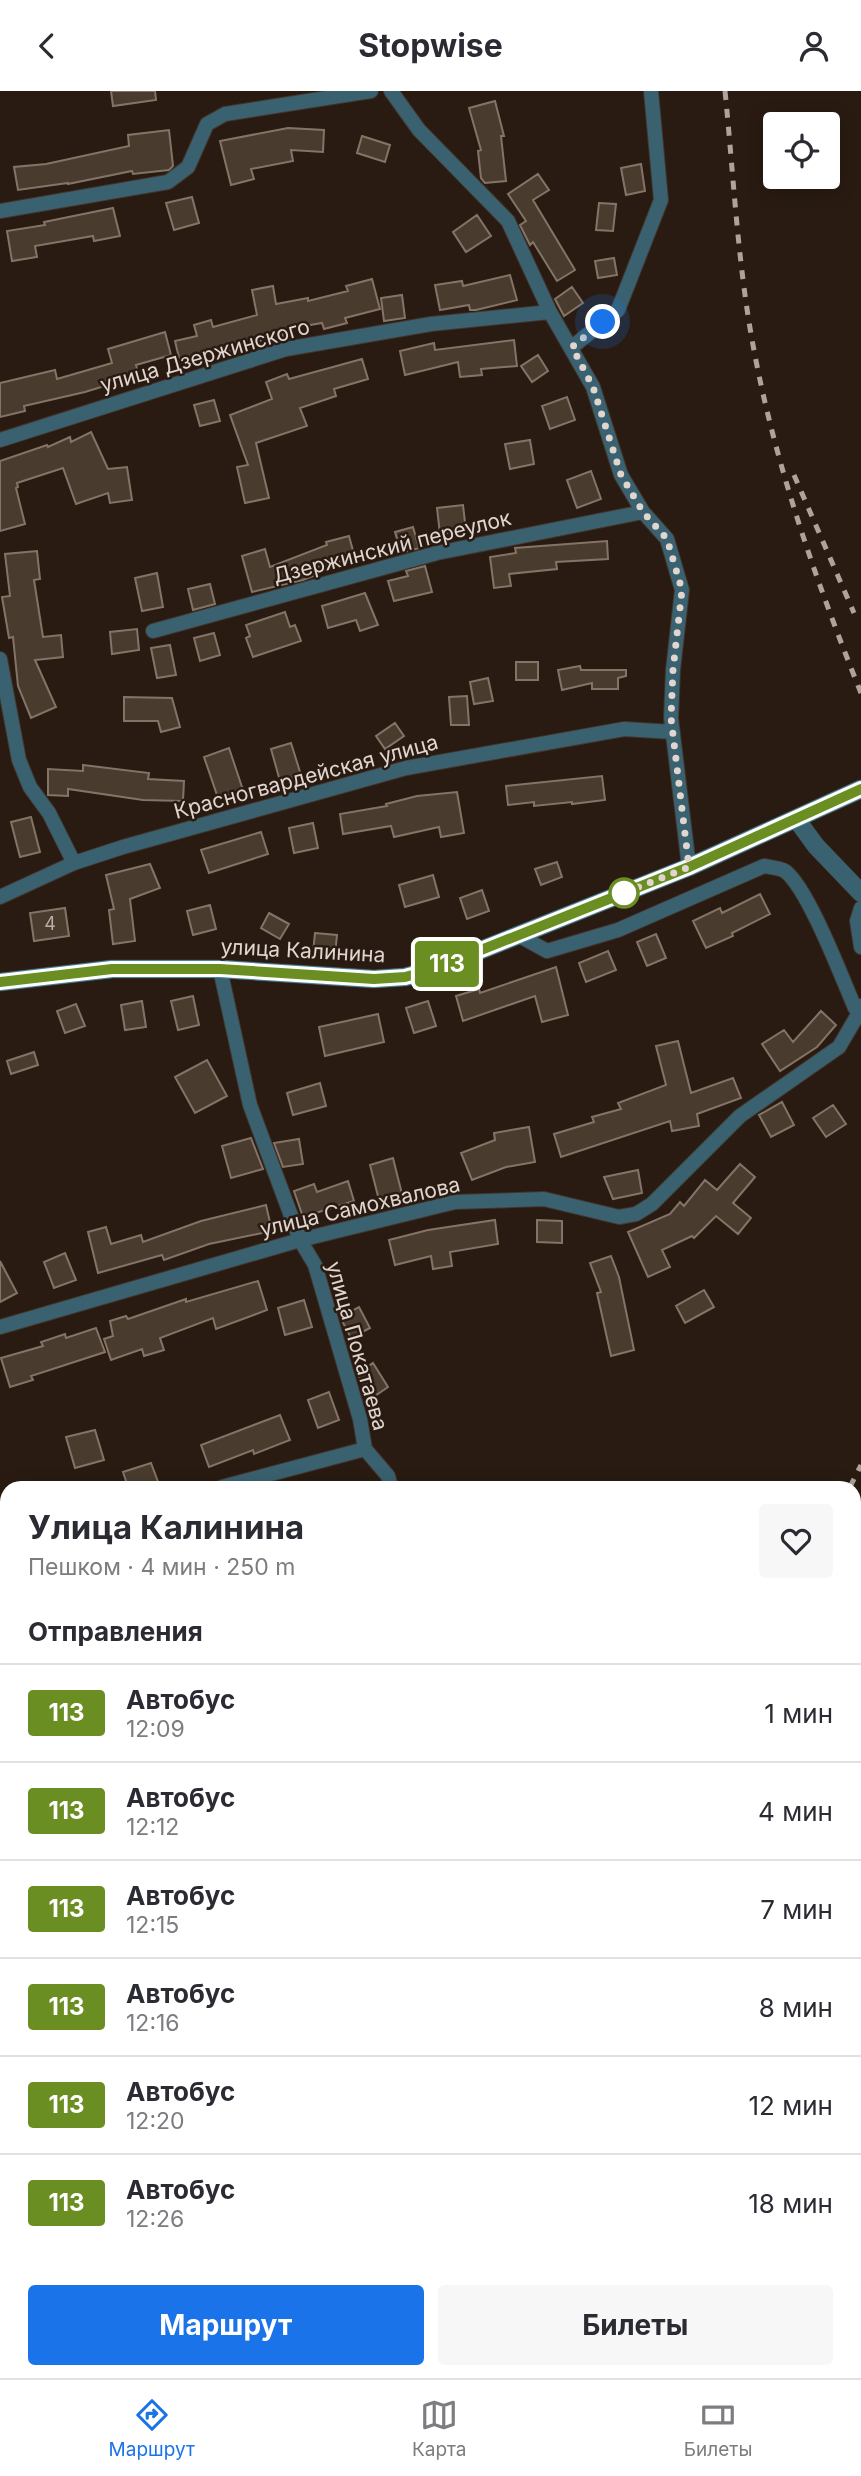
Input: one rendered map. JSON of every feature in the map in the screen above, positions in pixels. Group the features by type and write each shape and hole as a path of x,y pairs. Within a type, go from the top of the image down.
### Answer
{"main road":[{"name":"улица Калинина","path":"0,982 112,969 220,969 374,979 405,977 431,970 689,867 861,789"}],"street":[{"path":"0,211 168,182 188,167 207,124 225,114 371,91"},
{"path":"391,91 419,130 508,221 550,312 593,387 621,475 643,512 667,539 682,590 673,670 671,718 689,867"},
{"path":"572,347 618,310 661,200 651,91"},
{"name":"улица Дзержинского","path":"0,440 286,349 431,324 550,312"},
{"name":"Дзержинский переулок","path":"153,631 437,553 643,512"},
{"path":"0,659 19,760 30,787 49,813 74,863"},
{"name":"Красногвардейская улица","path":"0,897 74,863 123,847 407,768 624,729 673,732"},
{"path":"797,820 816,846 861,893"},
{"path":"518,935 547,951 618,930 764,866 780,869 786,872 806,897 855,1007 860,1011"},
{"path":"861,908 856,922 861,947"},
{"name":"улица Покатаева","path":"220,969 250,1105 300,1240 315,1265 360,1419 365,1449 389,1481"},
{"name":"улица Самохвалова","path":"0,1327 300,1240 455,1202 544,1199 619,1217 636,1214 652,1204 740,1116 839,1047 861,1006"},
{"path":"245,1481 365,1449"}],"building":[{"path":"111,91 155,91 156,100 113,106"},
{"path":"495,101 504,136 501,136 506,181 485,183 481,178 478,151 481,150 469,108"},
{"path":"288,128 324,130 323,152 291,150 293,161 251,169 254,179 231,185 220,141"},
{"path":"169,130 173,166 169,170 133,174 132,171 68,184 18,190 14,167 46,164 129,146 128,135"},
{"path":"362,136 390,145 385,162 357,153"},
{"path":"641,164 645,191 626,195 621,168"},
{"path":"538,174 549,190 533,200 575,270 557,281 533,242 530,245 520,225 526,221 508,194"},
{"path":"192,197 199,223 174,230 166,203"},
{"path":"599,203 616,204 613,231 596,230"},
{"path":"113,208 120,236 94,241 93,236 35,246 37,257 12,261 7,231 45,225 44,222"},
{"path":"477,215 491,236 466,252 453,232"},
{"path":"614,258 617,275 598,278 595,261"},
{"path":"510,275 517,300 476,310 470,310 469,305 440,310 435,285 462,281 463,286"},
{"path":"372,279 380,309 345,318 347,323 324,329 322,323 281,330 283,336 249,343 250,346 228,352 227,347 180,362 175,341 197,336 194,325 211,320 213,327 257,315 252,290 273,286 276,304 308,298 308,301 348,291 346,286"},
{"path":"572,287 583,303 564,316 555,299"},
{"path":"402,295 405,318 384,321 381,298"},
{"path":"165,332 171,355 136,365 138,373 106,381 108,385 85,392 24,406 25,411 0,417 0,383 55,370 57,379 112,363 108,349"},
{"path":"514,340 517,366 481,369 482,375 460,377 458,362 405,375 400,351 434,343 435,350"},
{"path":"538,355 548,371 532,382 521,366"},
{"path":"362,359 368,379 334,389 336,396 300,408 307,426 256,443 269,498 245,503 237,467 248,465 230,415 272,399 266,382 287,374 289,379"},
{"path":"567,397 575,420 550,429 542,406"},
{"path":"214,400 220,421 200,426 194,405"},
{"path":"91,432 108,469 127,467 132,500 110,503 108,493 76,504 63,468 17,483 25,524 0,531 0,461 47,445 48,447 70,437 71,442"},
{"path":"530,440 534,464 510,469 505,444"},
{"path":"591,471 601,499 577,508 567,480"},
{"path":"463,505 466,531 440,534 437,508"},
{"path":"413,527 419,548 401,553 395,532"},
{"path":"349,536 355,558 313,568 316,575 303,580 252,592 242,556 265,549 270,567 327,545 326,542"},
{"path":"607,541 608,559 556,562 557,569 509,574 511,586 494,588 490,557 516,553 515,548"},
{"path":"37,551 40,579 34,580 43,637 61,635 63,657 35,660 56,707 31,718 18,686 13,637 9,638 2,597 10,596 5,554"},
{"path":"425,566 432,592 394,601 388,581 408,576 406,571"},
{"path":"157,573 163,607 142,611 135,578"},
{"path":"210,584 215,604 193,610 188,589"},
{"path":"365,593 378,625 360,631 356,620 328,628 322,606"},
{"path":"285,612 290,627 295,625 301,641 253,657 246,638 250,636 246,625"},
{"path":"137,629 139,650 112,654 110,632"},
{"path":"214,633 220,655 200,661 194,638"},
{"path":"170,645 176,675 157,678 151,648"},
{"path":"516,662 538,662 538,680 516,680"},
{"path":"580,666 581,670 626,670 626,676 618,678 618,689 592,689 592,683 562,690 558,670"},
{"path":"488,678 493,701 474,704 470,682"},
{"path":"467,696 469,725 451,725 449,697"},
{"path":"124,697 172,698 180,727 161,732 158,721 124,721"},
{"path":"395,723 404,736 385,749 376,736"},
{"path":"291,743 301,775 280,781 271,749"},
{"path":"229,748 243,790 218,798 204,757"},
{"path":"83,765 149,773 148,779 184,781 183,801 143,800 68,789 68,796 48,795 48,769 83,771"},
{"path":"602,776 605,800 534,806 534,802 508,805 506,786"},
{"path":"457,792 464,833 441,837 439,827 394,837 391,826 343,834 340,814 387,806 386,804 417,796"},
{"path":"31,817 40,852 20,857 11,822"},
{"path":"313,823 318,848 294,853 289,828"},
{"path":"261,832 268,854 209,873 201,850"},
{"path":"557,862 562,877 541,885 535,869"},
{"path":"150,864 160,888 130,899 135,941 113,944 109,910 114,909 106,875"},
{"path":"433,875 439,897 405,907 399,885"},
{"path":"482,890 489,911 467,919 460,898"},
{"path":"760,894 770,914 706,948 693,921 720,908 722,913"},
{"path":"210,905 216,929 193,935 187,911"},
{"path":"65,908 69,936 34,941 30,913"},
{"path":"269,913 289,924 280,939 261,928"},
{"path":"315,933 337,935 335,955 313,953"},
{"path":"656,934 666,958 647,966 637,942"},
{"path":"608,951 616,970 586,982 579,963"},
{"path":"556,967 568,1015 542,1022 535,996 463,1021 456,996 479,989 480,993"},
{"path":"193,996 199,1025 178,1030 171,1001"},
{"path":"142,1001 146,1027 125,1030 121,1005"},
{"path":"428,1001 436,1026 414,1033 406,1008"},
{"path":"76,1004 85,1026 65,1033 57,1011"},
{"path":"821,1011 836,1025 817,1047 780,1071 762,1044 784,1030 793,1042"},
{"path":"378,1014 384,1042 325,1056 319,1027"},
{"path":"678,1041 691,1093 733,1078 741,1098 697,1114 699,1126 672,1131 670,1121 561,1157 554,1134 594,1122 592,1117 621,1109 618,1103 666,1085 656,1046"},
{"path":"34,1052 38,1065 11,1074 7,1061"},
{"path":"207,1060 227,1096 195,1113 175,1077"},
{"path":"320,1083 326,1106 293,1115 287,1093"},
{"path":"782,1102 794,1125 771,1137 759,1115"},
{"path":"833,1105 846,1124 826,1137 813,1118"},
{"path":"529,1127 535,1162 506,1167 472,1180 461,1153 495,1140 494,1133"},
{"path":"251,1138 263,1169 231,1178 222,1146"},
{"path":"299,1139 303,1164 283,1167 274,1143"},
{"path":"393,1158 402,1194 379,1200 370,1165"},
{"path":"740,1164 755,1177 733,1203 751,1218 738,1234 716,1216 694,1238 692,1236 662,1250 670,1267 648,1277 628,1232 670,1214 680,1202 684,1206 705,1180 717,1190"},
{"path":"638,1170 642,1193 613,1199 604,1177"},
{"path":"348,1181 354,1201 303,1217 294,1191 314,1184 317,1192"},
{"path":"266,1205 272,1231 209,1244 164,1260 162,1255 98,1273 88,1232 106,1227 111,1244 141,1235 143,1242 201,1221"},
{"path":"495,1220 498,1244 450,1252 452,1266 433,1269 431,1256 395,1265 389,1240 428,1230"},
{"path":"537,1220 562,1221 562,1243 537,1242"},
{"path":"65,1253 76,1280 54,1288 44,1262"},
{"path":"611,1256 619,1277 634,1350 611,1356 597,1293 601,1292 590,1263"},
{"path":"0,1261 17,1293 0,1302"},
{"path":"258,1281 267,1310 216,1329 213,1318 160,1338 164,1350 144,1356 142,1349 111,1360 104,1339 113,1336 110,1321 126,1316 128,1319 186,1299 186,1302"},
{"path":"704,1290 714,1307 685,1323 676,1306"},
{"path":"304,1300 312,1327 285,1335 278,1308"},
{"path":"359,1307 370,1328 351,1338 340,1317"},
{"path":"96,1328 105,1352 31,1376 33,1380 10,1387 1,1358 43,1346 41,1342 65,1334 66,1338"},
{"path":"373,1363 388,1387 372,1398 357,1374"},
{"path":"329,1392 339,1420 318,1428 308,1400"},
{"path":"280,1415 290,1440 254,1454 253,1450 209,1467 201,1445"},
{"path":"95,1430 104,1460 75,1468 66,1437"},
{"path":"151,1463 158,1481 126,1481 123,1472"}],"railway":[{"path":"725,91 742,269 759,375 796,513 861,693"},
{"path":"794,475 854,613"},
{"path":"853,1481 861,1465"}],"bus line":[{"name":"113","path":"0,982 112,969 220,969 374,979 405,977 431,970 689,867 861,789"}],"route":[{"path":"603,322 572,347 593,387 621,475 643,512 667,539 682,590 673,670 671,718 689,867 616,896 624,893"}]}
